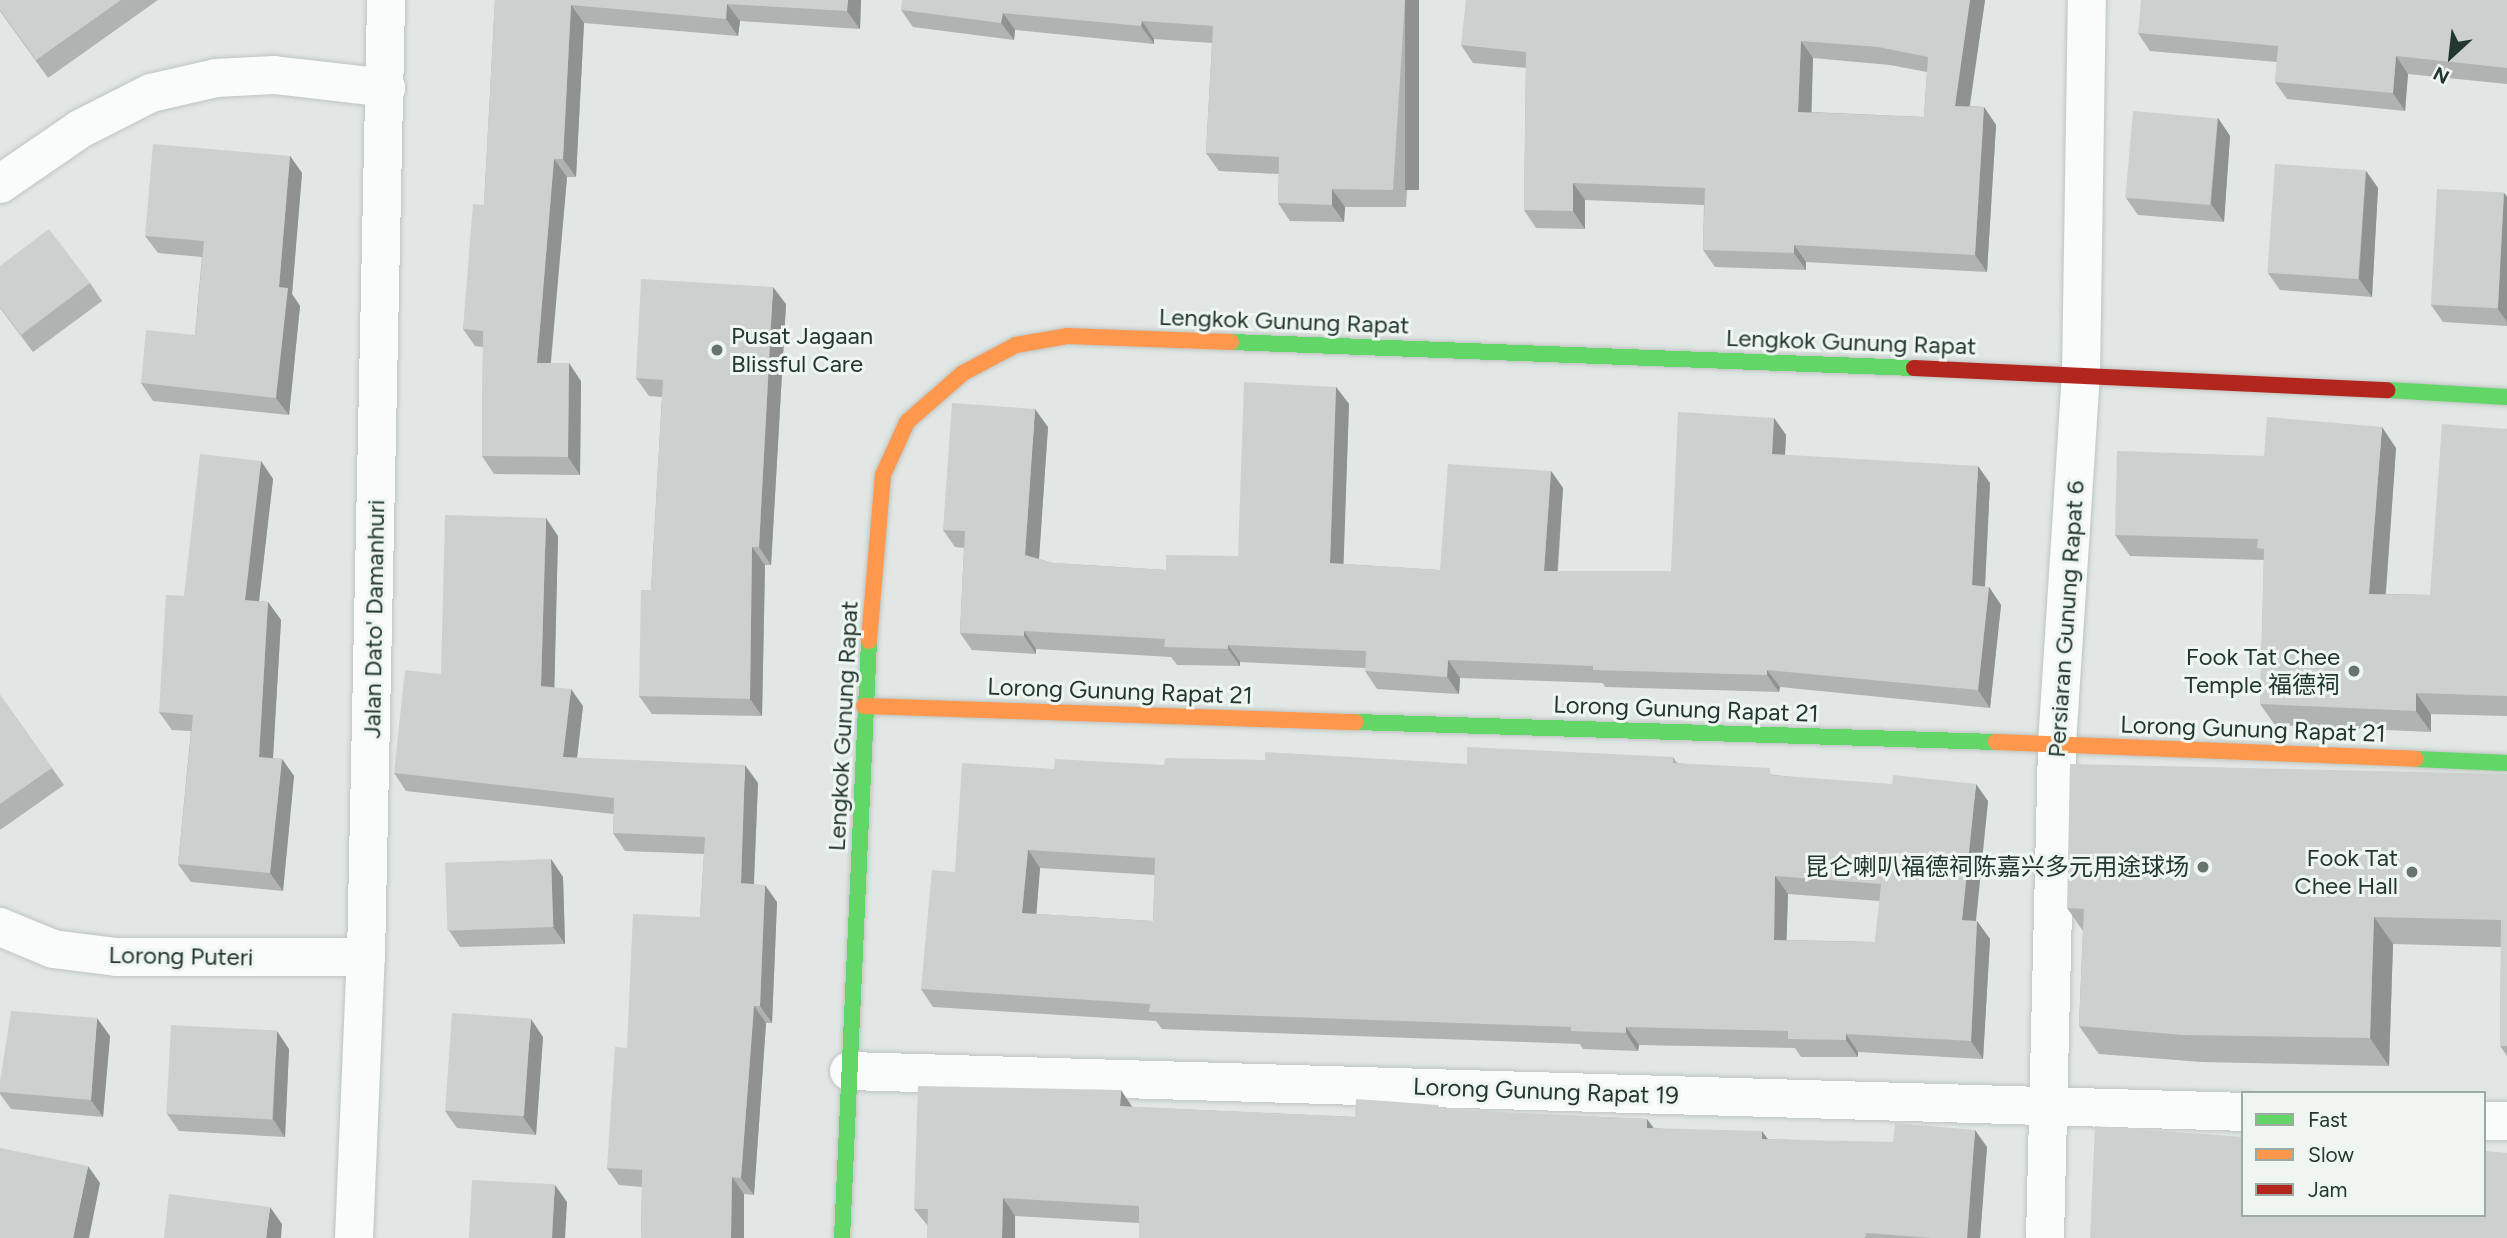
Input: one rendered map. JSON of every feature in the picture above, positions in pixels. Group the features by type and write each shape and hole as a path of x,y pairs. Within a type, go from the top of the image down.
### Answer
{"street":[{"name":"Jalan Dato' Damanhuri","path":"354,1238 366,957 386,0"},
{"name":"Persiaran Gunung Rapat 6","path":"2045,1238 2051,1105 2057,744 2081,374 2087,0"},
{"path":"0,184 80,129 151,93 216,78 274,75 386,88"},
{"name":"Lengkok Gunung Rapat","path":"842,1238 864,706 883,475 907,422 963,373 1016,345 1068,335 2081,374 2507,397"},
{"name":"Lorong Gunung Rapat 21","path":"864,706 2057,744 2507,763"},
{"name":"Lorong Puteri","path":"0,927 53,949 116,957 366,957"},
{"name":"Lorong Gunung Rapat 19","path":"849,1071 2241,1112"},
{"path":"2486,1121 2507,1121"}],"building":[{"path":"0,0 121,0 36,60 0,10"},
{"path":"495,0 848,0 847,11 727,4 726,19 571,5 563,159 554,159 537,363 569,363 568,457 482,456 483,331 463,329 473,204 484,205"},
{"path":"902,0 1405,0 1393,190 1332,189 1332,205 1278,203 1279,157 1206,153 1213,26 1142,21 1141,26 1003,13 1001,23 901,10"},
{"path":"1466,0 1970,0 1955,106 1984,107 1975,255 1794,245 1794,253 1703,250 1705,188 1573,183 1573,211 1524,210 1526,52 1461,45","holes":["1801,41 1878,47 1928,57 1924,117 1798,112"]},
{"path":"2141,0 2507,0 2507,68 2396,56 2393,93 2275,82 2278,46 2138,33"},
{"path":"2133,111 2218,118 2210,205 2125,198"},
{"path":"153,144 290,156 279,287 288,288 276,398 141,383 146,330 195,335 204,241 145,236"},
{"path":"2275,164 2366,170 2358,279 2267,273"},
{"path":"2437,189 2504,193 2498,308 2431,305"},
{"path":"49,229 90,283 21,335 0,307 0,266"},
{"path":"641,279 773,287 759,547 752,547 750,699 639,696 641,590 651,590 663,380 636,378"},
{"path":"1244,382 1336,387 1330,563 1440,570 1448,464 1551,471 1544,571 1671,571 1678,412 1774,418 1772,454 1978,466 1972,585 1989,587 1978,690 1767,670 1767,675 1593,670 1593,666 1448,660 1447,677 1365,671 1366,651 1228,645 1228,649 1164,647 1165,639 1024,631 1024,636 960,633 965,531 943,530 952,403 1035,409 1025,555 1053,563 1166,570 1166,555 1238,556"},
{"path":"2267,417 2382,427 2369,594 2430,595 2442,424 2507,429 2507,696 2416,693 2416,711 2260,704 2264,549 2257,548 2258,539 2115,535 2117,451 2264,456"},
{"path":"200,454 261,461 245,600 268,602 259,757 282,759 270,873 178,864 193,715 159,712 166,595 184,596"},
{"path":"445,515 546,518 541,686 571,689 563,757 745,765 741,883 765,885 760,1006 754,1006 741,1178 732,1177 731,1238 641,1238 642,1170 607,1168 615,1047 627,1048 633,914 700,917 705,837 613,833 614,798 394,773 405,670 441,674"},
{"path":"0,695 52,768 0,804"},
{"path":"1467,747 1673,757 1673,763 1770,768 1770,775 1892,784 1893,775 1976,784 1962,920 1977,921 1971,1041 1846,1034 1846,1040 1788,1039 1788,1031 1626,1027 1626,1033 1571,1031 1571,1027 1149,1012 1150,1004 921,989 932,870 955,872 962,763 1054,769 1055,759 1164,765 1165,758 1265,760 1265,752 1467,764","holes":["1028,850 1155,858 1153,921 1022,913","1775,876 1881,884 1875,942 1774,940"]},
{"path":"2070,764 2507,774 2507,1046 2500,1046 2501,920 2374,917 2370,1038 2182,1035 2079,1026 2084,909 2067,908"},
{"path":"551,859 553,927 447,931 445,863"},
{"path":"11,1011 97,1018 91,1100 0,1092"},
{"path":"452,1013 531,1019 524,1116 445,1111"},
{"path":"171,1025 277,1031 272,1119 166,1114"},
{"path":"918,1086 1121,1090 1120,1106 1355,1117 1356,1099 1439,1105 1438,1109 1647,1119 1647,1128 1762,1131 1762,1139 1893,1142 1895,1123 1975,1130 1967,1238 1866,1233 1865,1238 1139,1238 1139,1206 1003,1198 1002,1238 927,1238 928,1209 914,1209"},
{"path":"2095,1126 2241,1137 2241,1217 2486,1217 2486,1151 2507,1153 2507,1238 2090,1238"},
{"path":"0,1148 88,1166 73,1238 0,1238"},
{"path":"472,1180 555,1184 552,1238 469,1238"},
{"path":"169,1194 270,1207 266,1238 164,1238"}],"traffic: fast":[{"path":"1231,342 1914,368"},
{"path":"2387,390 2507,397"},
{"path":"842,1238 869,641"},
{"path":"1356,722 1996,742"},
{"path":"2416,759 2507,763"}],"traffic: slow":[{"path":"869,641 883,475 907,422 963,373 1016,345 1068,336 1231,342"},
{"path":"864,706 1356,722"},
{"path":"1996,742 2416,759"}],"traffic: jam":[{"path":"1914,368 2387,390"}],"place":[{"name":"Pusat Jagaan Blissful Care","path":"717,350"},
{"name":"Fook Tat Chee Temple 福德祠","path":"2354,671"},
{"name":"昆仑喇叭福德祠陈嘉兴多元用途球场","path":"2203,867"},
{"name":"Fook Tat Chee Hall","path":"2412,872"}]}
